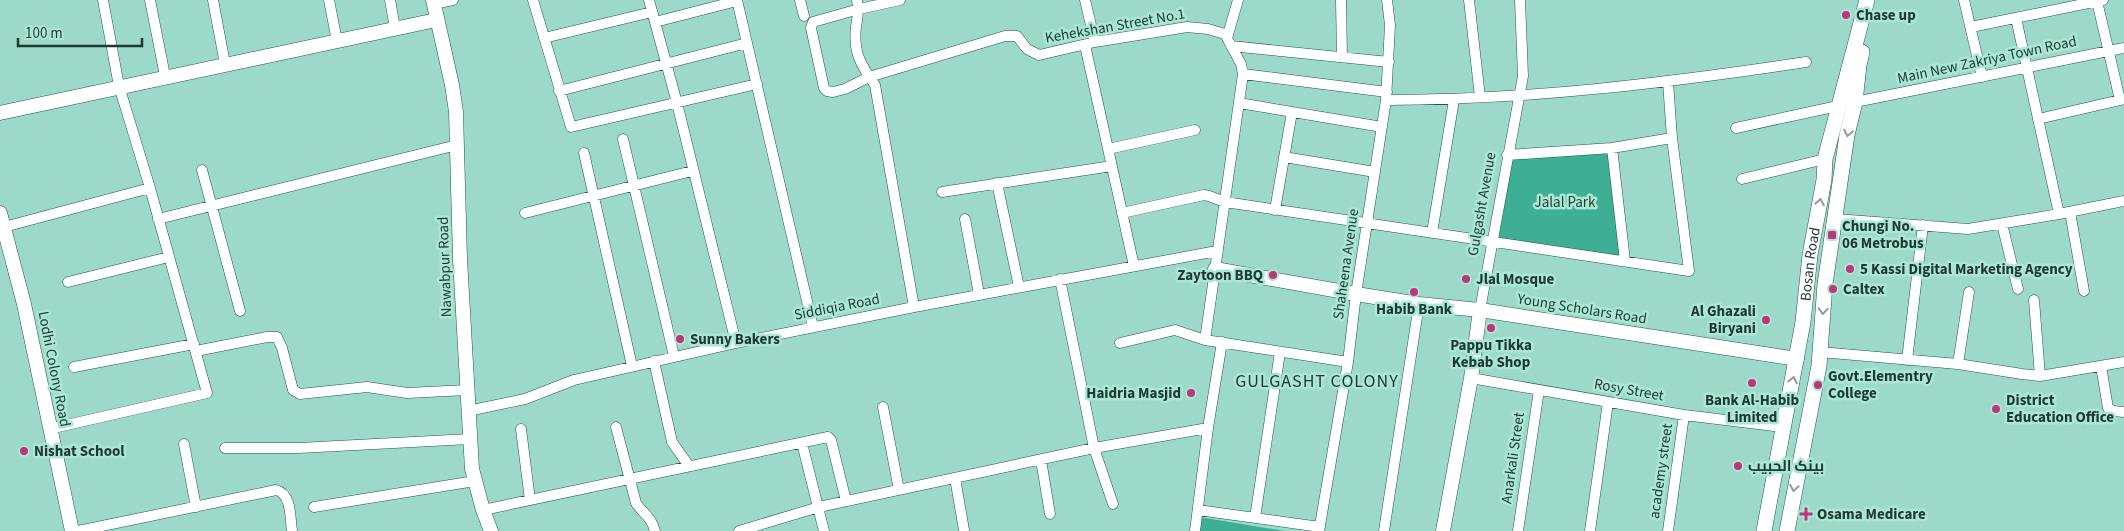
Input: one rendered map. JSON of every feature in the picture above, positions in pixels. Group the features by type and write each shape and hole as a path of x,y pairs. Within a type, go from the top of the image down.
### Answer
{"main road":[{"name":"Bosan Road","path":"1764,531 1797,359 1810,255 1824,180 1825,159 1867,0"},
{"name":"Bosan Road","path":"1787,531 1819,366 1825,284 1847,135 1855,102 1859,65 1877,0"}],"street":[{"path":"49,429 207,393 150,188 119,86 103,0"},
{"path":"150,0 165,76"},
{"path":"213,0 225,64"},
{"path":"329,0 337,41"},
{"path":"390,0 395,28"},
{"path":"433,2 453,0"},
{"path":"533,0 569,124 574,127 757,84"},
{"path":"648,0 666,64 736,343"},
{"path":"800,0 804,16"},
{"path":"870,77 845,89 833,92 827,91 824,88 811,28 813,22 858,4 900,0"},
{"path":"1085,0 1090,43 1108,149 1134,266"},
{"path":"1205,340 1243,74 1241,64 1231,46 1228,35 1238,0"},
{"path":"1341,0 1342,57"},
{"name":"Shaheena Avenue","path":"1319,529 1348,362 1356,294 1386,96 1390,25 1387,0"},
{"path":"1469,0 1480,97"},
{"name":"Gulgasht Avenue","path":"1443,531 1471,378 1480,310 1507,155 1523,76 1520,0"},
{"path":"1964,0 1982,77"},
{"path":"544,38 737,1 813,327"},
{"path":"1971,28 2100,1 2108,51 2122,100 2038,119"},
{"name":"Nawabpur Road","path":"433,2 452,85 456,112 470,439 475,481 491,531"},
{"path":"858,4 857,55 864,72 870,77 877,92 914,307"},
{"path":"2016,18 2058,214"},
{"path":"0,112 436,20"},
{"name":"Kehekshan Street No.1","path":"870,77 1005,36 1017,36 1027,49 1039,55 1090,43 1187,27 1208,29 1228,35"},
{"path":"559,91 747,44"},
{"path":"1231,46 1389,62"},
{"name":"Main New Zakriya Town Road","path":"1855,102 2124,48"},
{"path":"1243,74 1386,96 1454,100 1668,82 1806,62"},
{"path":"1122,213 1209,196 1225,202 1276,210 1689,271 1672,138 1668,82"},
{"path":"1432,233 1454,100"},
{"path":"1239,103 1382,126"},
{"path":"1736,128 1838,106"},
{"path":"1276,210 1292,112"},
{"path":"1108,149 1195,130"},
{"path":"1507,155 1612,148 1672,138"},
{"path":"622,139 674,356"},
{"path":"158,219 457,145"},
{"path":"1612,148 1625,261"},
{"path":"584,153 632,366"},
{"path":"1284,157 1375,172"},
{"path":"1742,180 1825,159"},
{"path":"942,192 1112,166"},
{"path":"202,170 240,311"},
{"path":"525,213 692,171"},
{"path":"997,183 1018,287"},
{"path":"2,220 150,188"},
{"path":"1836,219 1968,229 2124,201"},
{"path":"2070,212 2084,291"},
{"name":"Lodhi Colony Road","path":"2,220 24,304 72,531"},
{"path":"965,220 979,294"},
{"path":"2002,224 2018,289"},
{"path":"1908,360 1923,225"},
{"name":"Siddiqia Road","path":"468,411 508,404 574,380 674,356 979,294 1217,251"},
{"path":"68,282 169,257"},
{"name":"Young Scholars Road","path":"1215,268 1419,304 1480,310 1797,359"},
{"path":"1060,279 1094,448 1113,504"},
{"path":"1958,364 1969,292"},
{"path":"2034,300 2040,376"},
{"path":"1384,531 1419,304"},
{"path":"1120,343 1175,330 1205,340 1348,362"},
{"path":"74,367 195,347 277,337 282,348 293,390 300,394 367,387 407,393 467,390"},
{"path":"1195,531 1208,428 1222,342"},
{"path":"1255,518 1280,352"},
{"path":"1820,352 1958,364 2040,376 2124,362"},
{"path":"654,361 672,442 689,466"},
{"path":"2101,366 2108,408 2124,412"},
{"name":"Rosy Street","path":"1471,378 1684,415 1783,427"},
{"name":"Anarkali Street","path":"1518,531 1539,390"},
{"path":"1590,531 1608,402"},
{"path":"883,407 899,490"},
{"name":"academy street","path":"1668,531 1684,415"},
{"path":"616,427 636,503 650,517 655,531"},
{"path":"739,531 819,507 1094,448 1208,428"},
{"path":"521,429 530,500"},
{"path":"483,510 830,438 846,502"},
{"path":"225,448 298,448 470,439"},
{"path":"802,443 824,531"},
{"path":"184,444 196,507"},
{"path":"1040,460 1050,514"},
{"path":"955,478 964,530"},
{"path":"314,507 475,481"},
{"path":"78,531 280,491 287,498 292,531"},
{"path":"1198,510 1319,529"}],"green space":[{"name":"Jalal Park","path":"1612,148 1625,261 1491,242 1507,155"},
{"path":"1193,516 1285,531 1191,531"}],"place":[{"name":"Chase up","path":"1846,15"},
{"name":"Chungi No. 06 Metrobus","path":"1832,235"},
{"name":"5 Kassi Digital Marketing Agency","path":"1850,269"},
{"name":"Zaytoon BBQ","path":"1273,275"},
{"name":"Jlal Mosque","path":"1466,279"},
{"name":"Caltex","path":"1833,289"},
{"name":"Habib Bank","path":"1414,292"},
{"name":"Al Ghazali Biryani","path":"1766,320"},
{"name":"Pappu Tikka Kebab Shop","path":"1491,328"},
{"name":"Sunny Bakers","path":"680,339"},
{"name":"Bank Al-Habib Limited","path":"1752,383"},
{"name":"Govt.Elementry College","path":"1818,385"},
{"name":"Haidria Masjid","path":"1191,393"},
{"name":"District Education Office","path":"1996,409"},
{"name":"Nishat School","path":"24,451"},
{"name":"بينک الحبيب","path":"1738,466"},
{"name":"Osama Medicare","path":"1806,514"}],"district":[{"name":"GULGASHT COLONY","path":"1317,381"}]}
